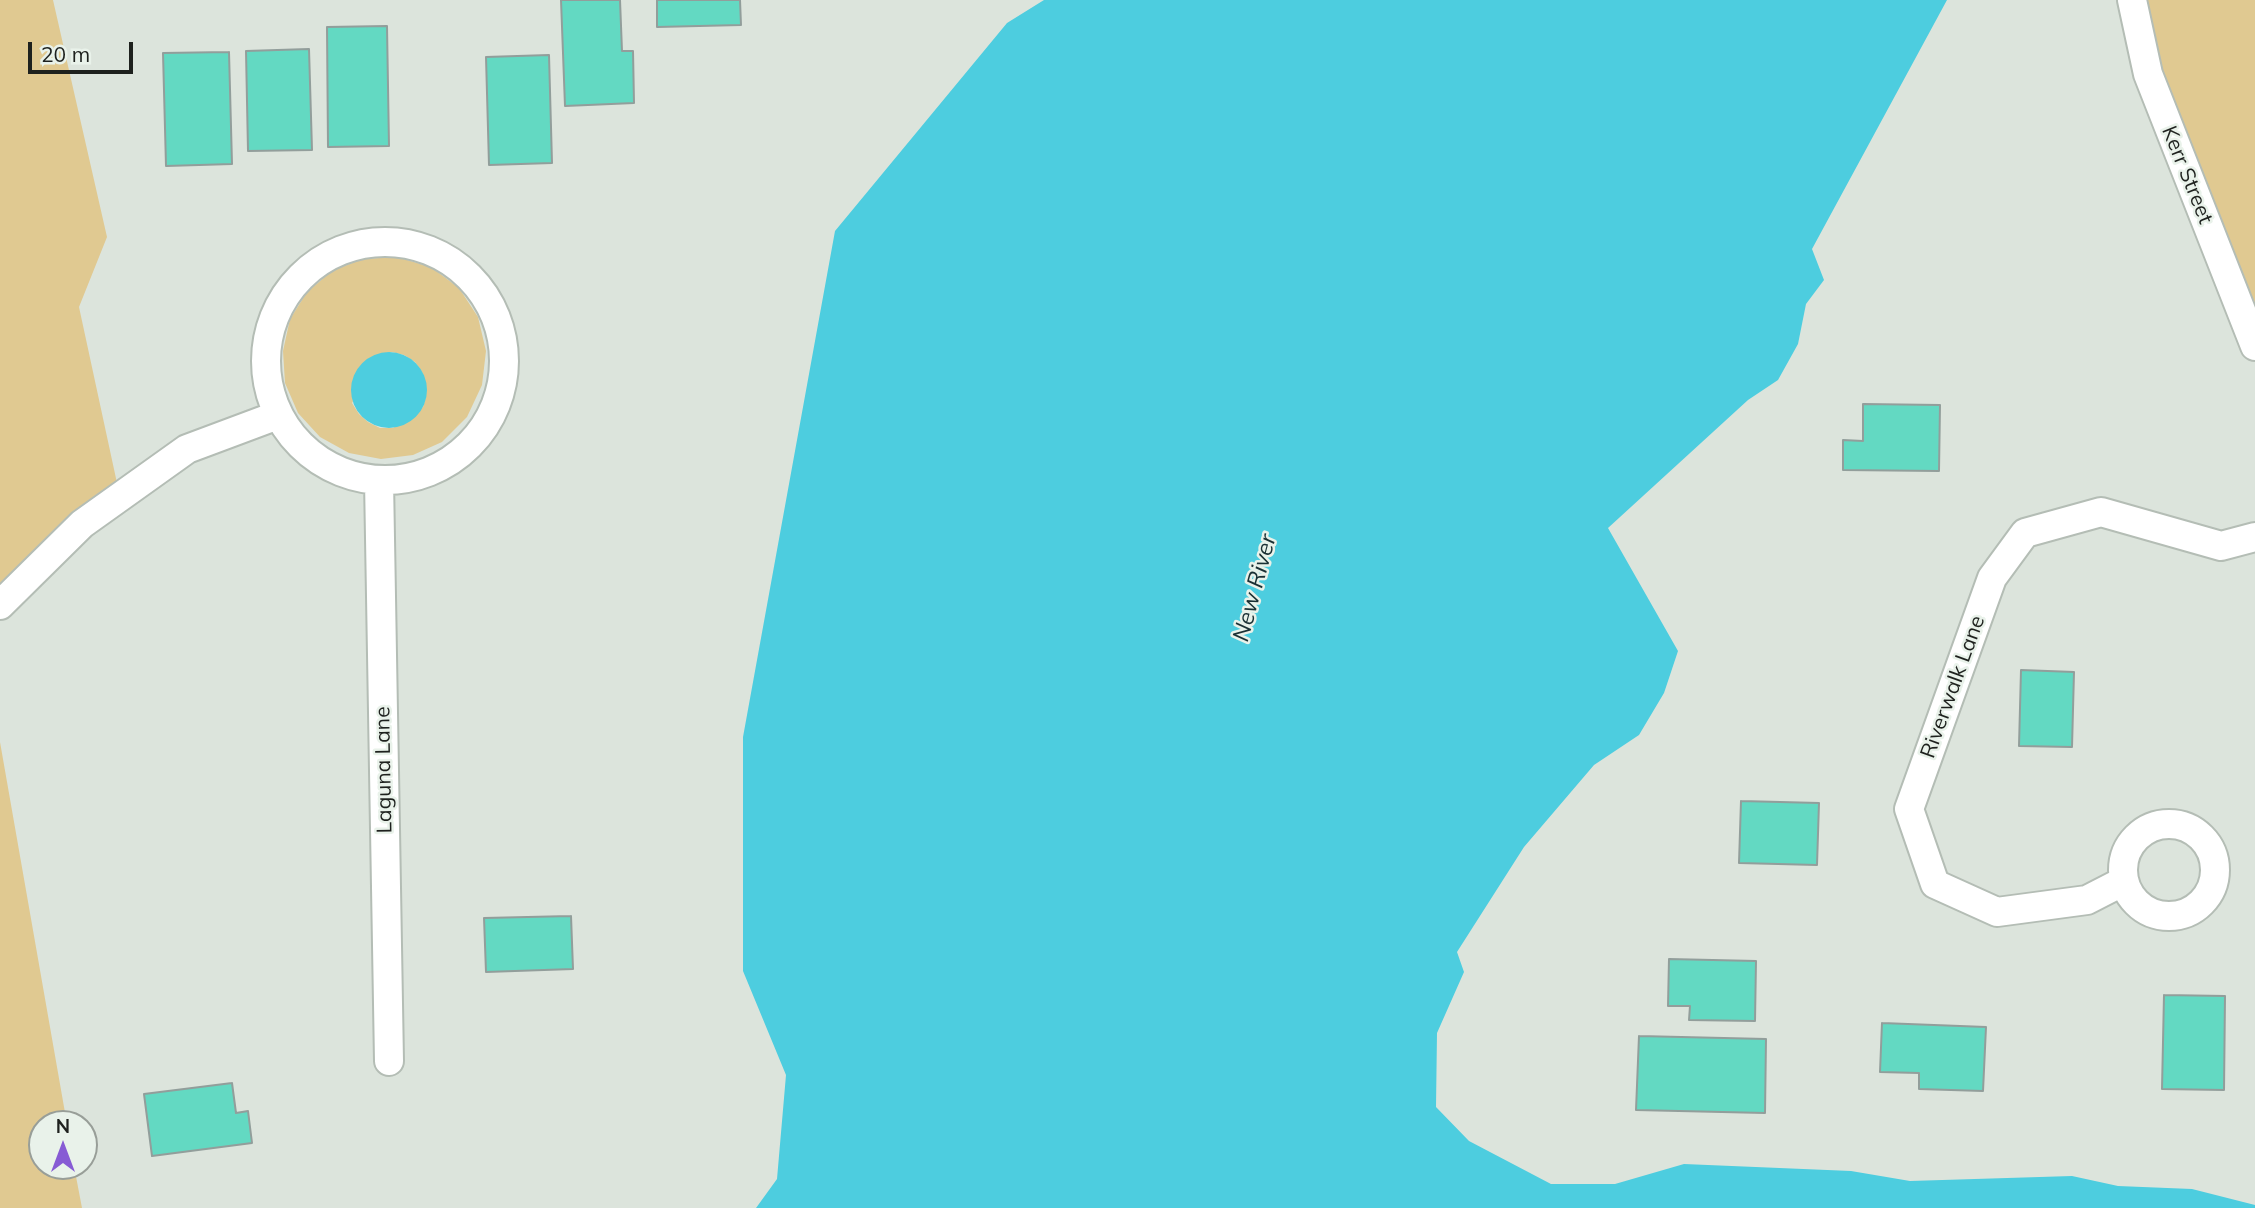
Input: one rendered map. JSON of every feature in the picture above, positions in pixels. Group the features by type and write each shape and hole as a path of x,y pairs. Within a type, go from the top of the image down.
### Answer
{"street":[{"name":"Kerr Street","path":"2132,0 2148,74 2255,346"},
{"path":"383,242 423,248 458,267 475,282 488,300 498,323 504,349 501,389 484,427 457,457 420,475 379,480 348,475 320,461 295,441 278,415 266,378 267,338 281,301 306,271 329,255 355,245 383,242"},
{"path":"0,605 82,524 187,449 278,415"},
{"name":"Laguna Lane","path":"379,480 389,1061"},
{"name":"Riverwalk Lane","path":"2124,881 2087,900 1997,912 1935,884 1909,809 1992,578 2025,533 2101,512 2221,546 2255,537"}],"shaded area":[{"path":"0,0 53,0 107,237 79,307 120,497 0,605"},
{"path":"2147,0 2255,0 2255,314 2159,63"},
{"path":"397,257 431,267 459,288 478,317 486,351 482,385 467,417 442,442 413,455 381,459 349,453 320,437 298,413 285,383 283,351 290,319 307,292 332,271 362,259","holes":["392,352 415,362 422,372 426,384 423,407 393,428 380,428 359,414 352,403 380,354"]},
{"path":"0,742 65,1110 28,1110 28,1180 77,1180 82,1208 0,1208"}],"water":[{"name":"New River","path":"1044,0 1947,0 1812,249 1824,280 1806,304 1798,344 1778,380 1748,400 1608,528 1678,651 1664,693 1639,735 1594,765 1524,847 1457,952 1464,972 1437,1033 1436,1107 1469,1141 1551,1184 1615,1184 1684,1164 1851,1171 1910,1181 2072,1176 2118,1186 2192,1189 2255,1205 2255,1208 756,1208 777,1179 786,1075 743,971 743,737 835,231 1007,23"},
{"path":"389,352 403,355 416,363 424,376 427,390 424,404 416,417 403,425 389,428 375,425 362,417 354,404 351,390 354,376 362,363 375,355"}],"building":[{"path":"561,0 620,0 622,51 633,51 634,103 565,106"},
{"path":"657,0 740,0 741,25 657,27"},
{"path":"387,26 389,146 328,147 327,27"},
{"path":"309,49 312,150 248,151 246,51"},
{"path":"229,52 232,164 166,166 163,53"},
{"path":"549,55 552,163 489,165 486,57"},
{"path":"1863,404 1940,405 1939,471 1843,470 1843,440 1863,441"},
{"path":"2021,670 2074,672 2072,747 2019,746"},
{"path":"1741,801 1819,803 1817,865 1739,863"},
{"path":"571,916 573,969 486,972 484,918"},
{"path":"1669,959 1756,961 1755,1021 1689,1020 1690,1006 1668,1006"},
{"path":"2164,995 2225,996 2224,1090 2162,1089"},
{"path":"1882,1023 1986,1027 1983,1091 1919,1089 1919,1073 1880,1072"},
{"path":"1639,1036 1766,1039 1765,1113 1636,1110"},
{"path":"232,1083 236,1113 248,1111 252,1143 152,1156 144,1094"}]}
